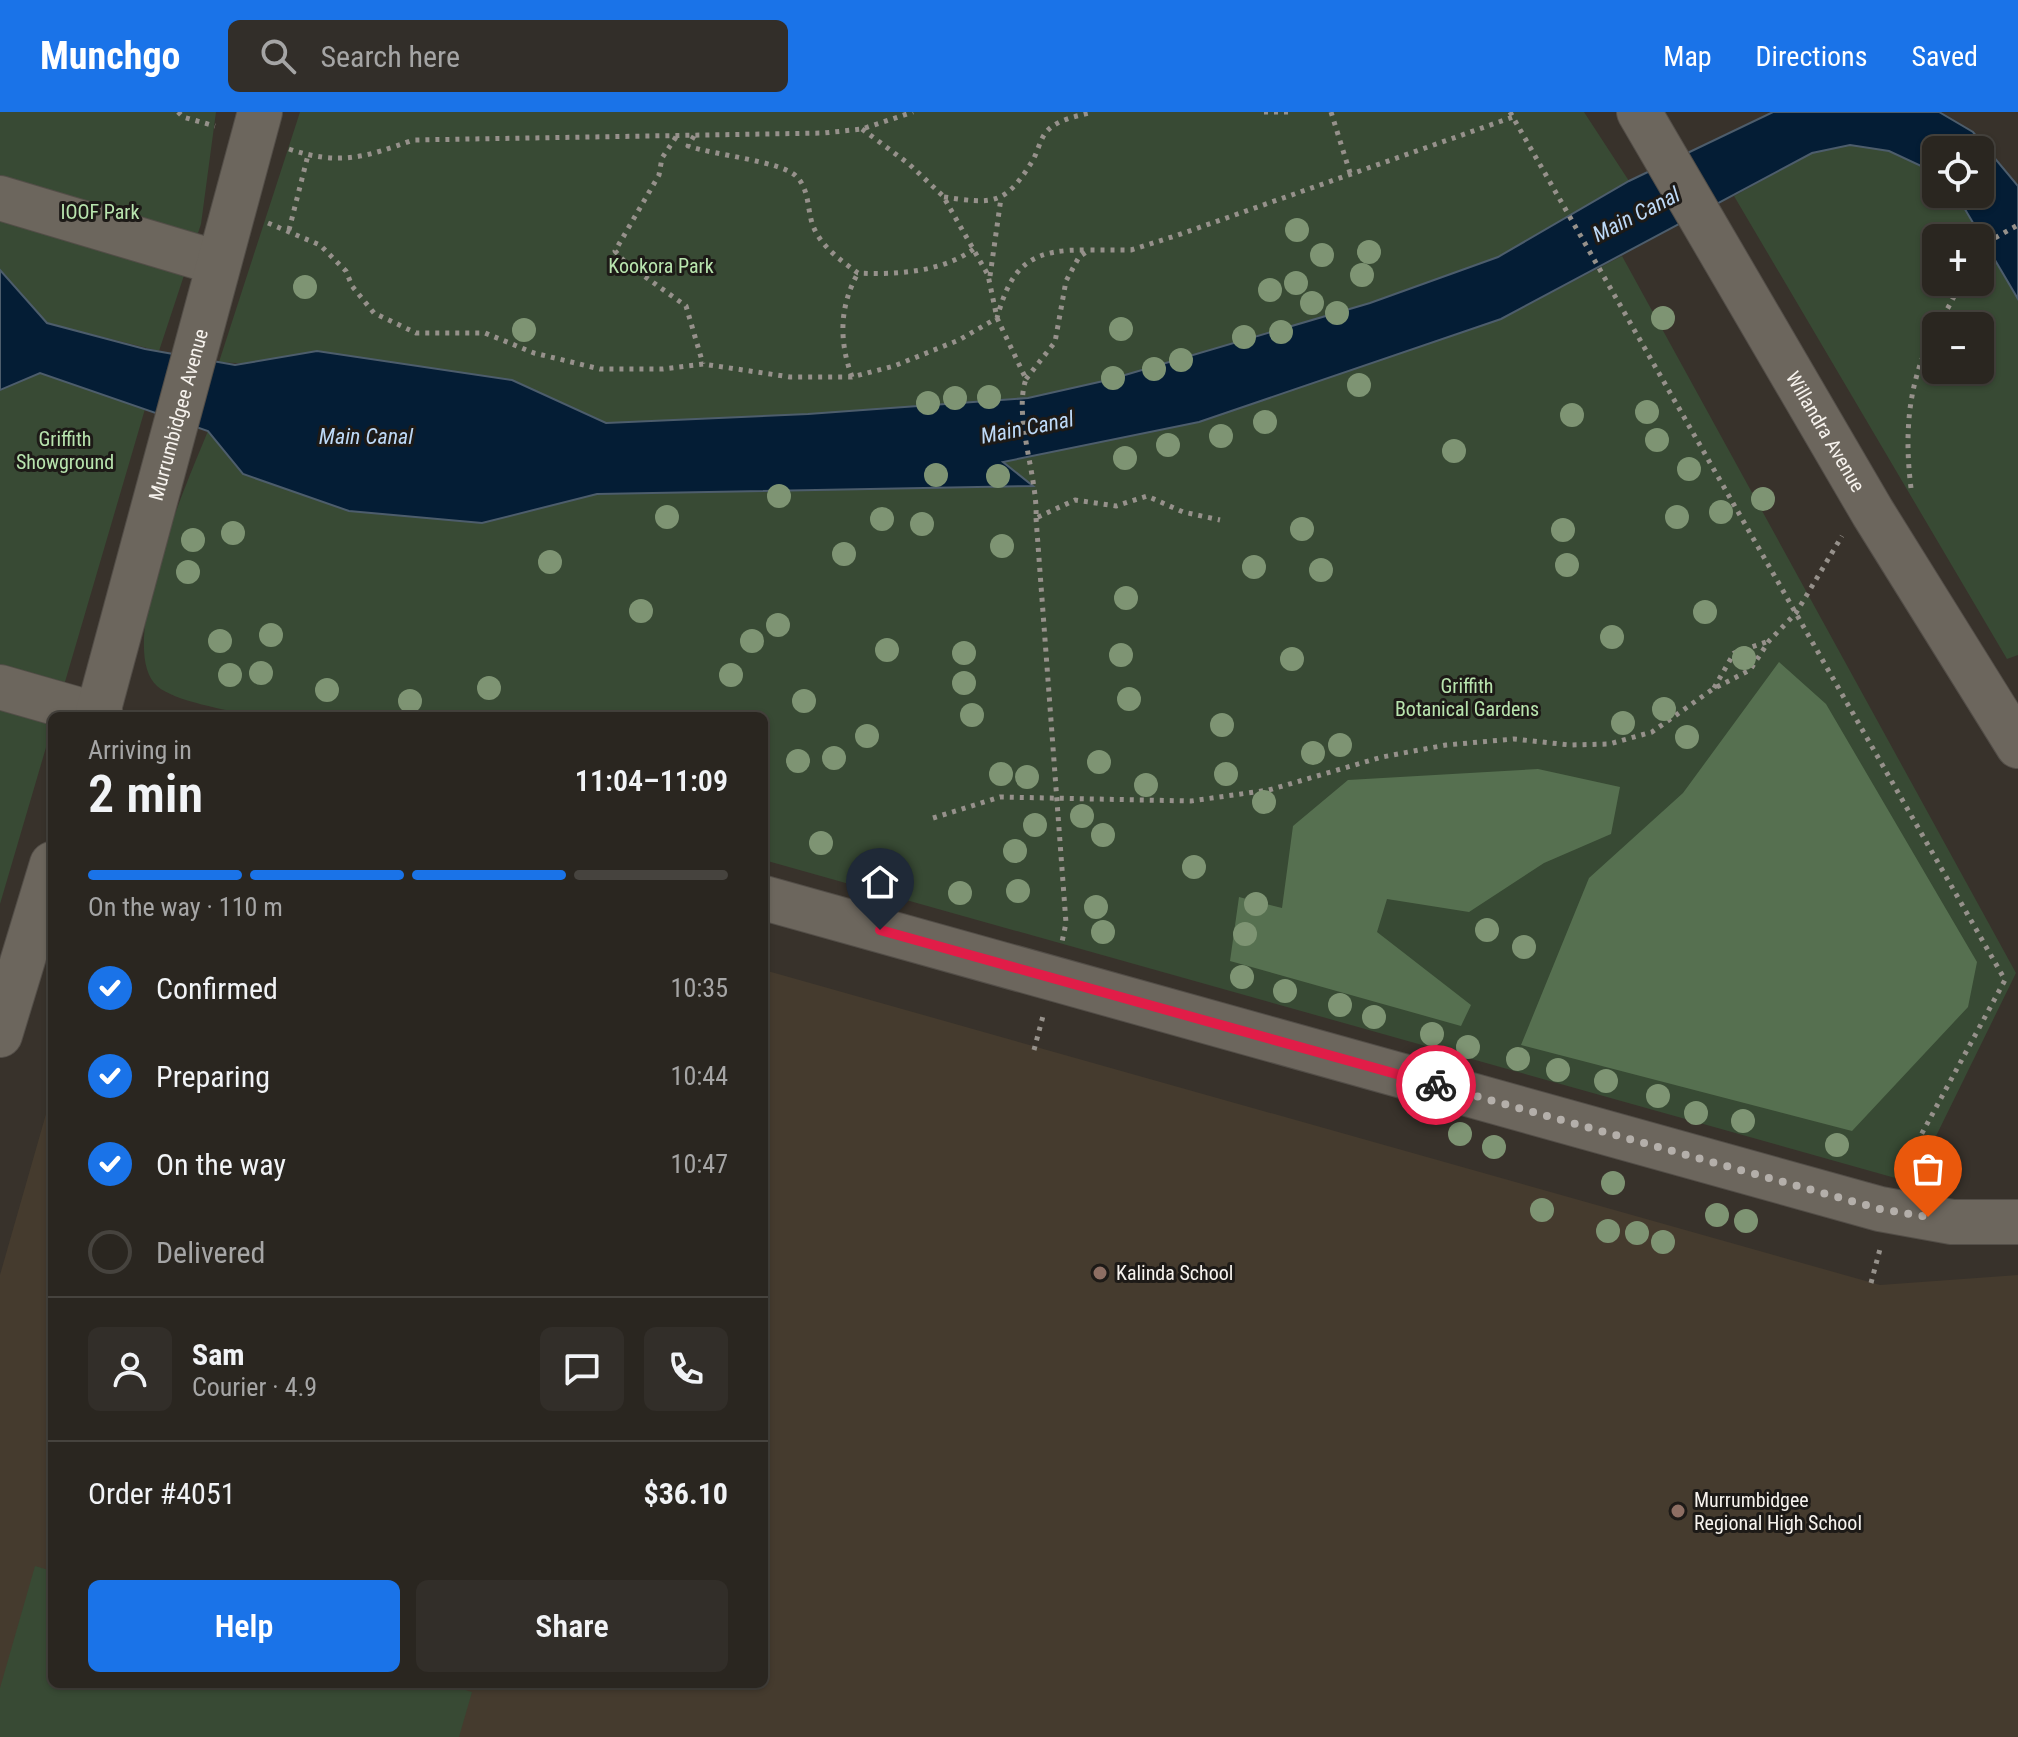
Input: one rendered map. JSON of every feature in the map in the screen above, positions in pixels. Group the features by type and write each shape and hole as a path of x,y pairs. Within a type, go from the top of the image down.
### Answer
{"street":[{"name":"Murrumbidgee Avenue","path":"100,712 194,346 257,124"},
{"name":"Willandra Avenue","path":"1647,126 1873,513 2012,724"},
{"path":"0,198 218,263"},
{"path":"0,687 85,712"},
{"path":"0,1035 48,877"},
{"path":"768,899 1880,1209 1952,1222 2018,1222"}],"path":[{"path":"178,112 183,117 257,124 308,155 360,159 413,140 676,137 862,129 913,112"},
{"path":"943,196 987,203 1001,198 1032,161 1046,132 1063,121 1093,112"},
{"path":"1264,112 1289,112"},
{"path":"1331,112 1351,176"},
{"path":"233,211 289,230 320,245 336,259 374,313 416,333 485,333 534,353 600,369 663,369 703,364 790,377 852,377 894,366 959,340 997,318 1012,276 1031,259 1060,250 1131,250 1351,176 1511,115 2005,980 1880,1209 1881,1245 1871,1283"},
{"path":"862,129 909,164 943,196 975,248 989,279 997,318 1026,379"},
{"path":"694,136 688,146 710,154 768,164 794,174 805,188 813,225 824,243 858,273 916,270 948,263 975,248"},
{"path":"676,137 662,158 659,175 615,251 626,263 686,306 703,364"},
{"path":"289,230 308,155"},
{"path":"989,279 1001,198"},
{"path":"1994,238 2018,225"},
{"path":"1060,951 1066,923 1033,469 1021,393 1026,379 1055,342 1066,281 1079,257 1089,250"},
{"path":"852,377 842,351 843,307 858,273"},
{"path":"1911,488 1905,442 1918,361 1922,354"},
{"path":"1036,518 1075,500 1116,506 1147,496 1183,512 1220,520"},
{"path":"933,818 1000,797 1191,801 1269,790 1382,757 1446,745 1514,739 1570,745 1609,744 1652,732 1713,689 1750,670 1769,641 1796,613 1846,530"},
{"path":"1713,689 1734,653 1769,641"},
{"path":"1034,1050 1044,1014"}],"shaded area":[{"path":"768,971 1880,1285 2018,1275 2018,1737 0,1737 0,1275 48,1107 48,1688 768,1688"}],"green space":[{"name":"IOOF Park","path":"0,112 216,112 201,224 159,351 47,323 0,270"},
{"name":"Kookora Park","path":"300,112 1584,112 1629,181 1498,257 1370,303 1108,380 1028,398 808,414 606,423 512,380 219,362"},
{"path":"1851,145 1889,151 1922,165 1922,208 1966,208 1975,224 1922,224 1922,296 1994,296 1994,256 2018,298 2018,655 2007,659 1734,196 1812,153"},
{"name":"Griffith Botanical Gardens","path":"1622,256 2016,973 1913,1183 768,861 768,712 233,712 165,692 157,686 146,666 144,636 159,562 208,431 243,474 349,511 482,523 597,494 1031,486 1002,462 1199,422 1501,319"},
{"name":"Griffith Showground","path":"40,373 145,409 56,712 48,712 48,741 0,904 0,390"},
{"path":"1779,662 1826,704 1977,962 1968,1007 1852,1131 1521,1045 1589,878 1683,793"},
{"path":"1538,769 1620,787 1611,834 1544,863 1469,912 1387,899 1377,932 1471,1005 1461,1026 1230,961 1239,897 1282,908 1293,826 1348,780"},
{"path":"35,1566 48,1570 48,1688 459,1688 472,1692 459,1737 0,1737 0,1688"}],"water":[{"name":"Main Canal","path":"1773,112 1939,112 1976,136 1922,136 1922,166 1889,151 1850,145 1812,153 1501,319 1199,422 1003,462 1033,486 597,494 482,523 349,511 243,474 208,431 40,373 0,390 0,270 47,323 145,349 235,365 317,351 512,380 606,423 808,414 1028,398 1108,380 1370,303 1498,257 1629,181"},
{"name":"Main Canal","path":"1994,157 2018,186 2018,299 1994,258 1994,224 1974,224 1964,208 1994,208"}],"way so far":[{"path":"1436,1085 1880,1209 1928,1217"}],"place":[{"name":"Kalinda School","path":"1100,1273"},
{"name":"Murrumbidgee Regional High School","path":"1678,1511"}],"route":[{"path":"880,930 1436,1085"}]}
